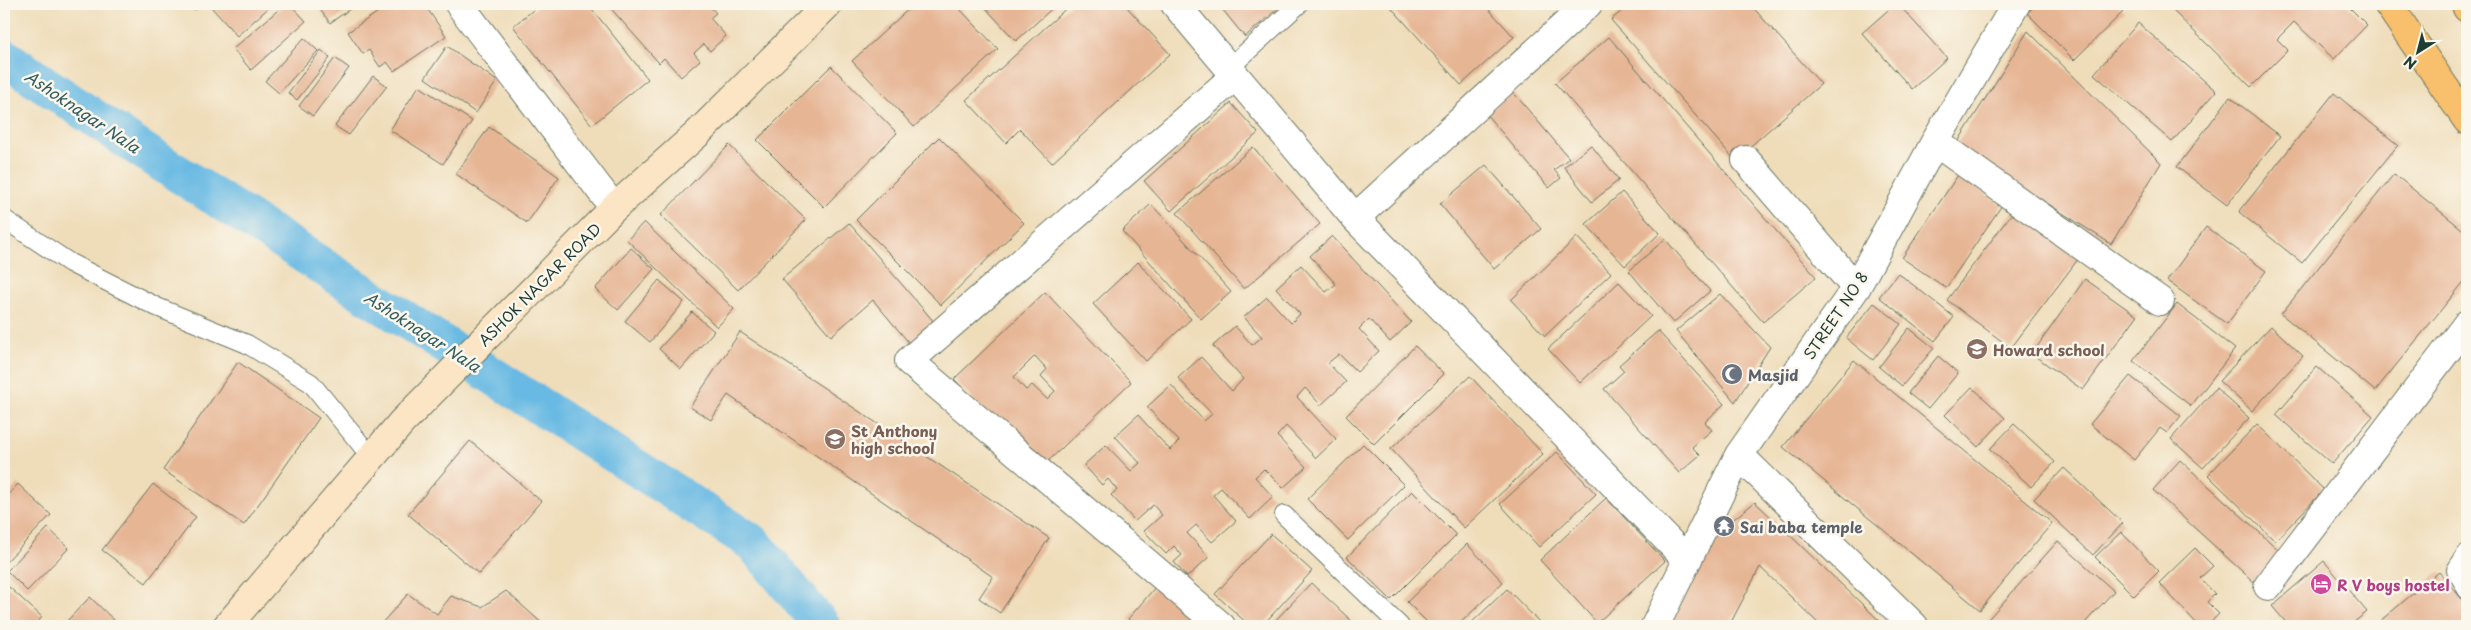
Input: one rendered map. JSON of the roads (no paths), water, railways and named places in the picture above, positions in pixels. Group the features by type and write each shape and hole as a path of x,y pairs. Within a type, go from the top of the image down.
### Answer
{"main road":[{"name":"ASHOK NAGAR ROAD","path":"227,626 402,422 614,208 696,135 828,4"},
{"path":"2388,4 2467,120"},
{"path":"2465,4 2467,8"}],"street":[{"path":"459,4 614,208"},
{"path":"1175,4 1355,218 1688,560"},
{"path":"1355,218 1588,4"},
{"name":"STREET NO 8","path":"1654,626 1739,454 1856,288 1934,142 2016,4"},
{"path":"1221,626 909,361 1232,72"},
{"path":"1934,142 2160,301"},
{"path":"1746,160 1856,288"},
{"path":"2268,586 2467,324"},
{"path":"1739,454 1914,626"}],"lane":[{"path":"1232,72 1299,4"},
{"path":"4,219 70,263 157,308 247,344 310,383 371,457"},
{"path":"1284,515 1400,626"},
{"path":"2467,553 2456,570 2467,590"}],"waterway":[{"name":"Ashoknagar Nala","path":"4,57 143,151 753,543 822,626"}],"place":[{"name":"Howard school","path":"1977,349"},
{"name":"Masjid","path":"1732,374"},
{"name":"St Anthony high school","path":"835,439"},
{"name":"Sai baba temple","path":"1724,526"},
{"name":"R V boys hostel","path":"2321,584"}]}
